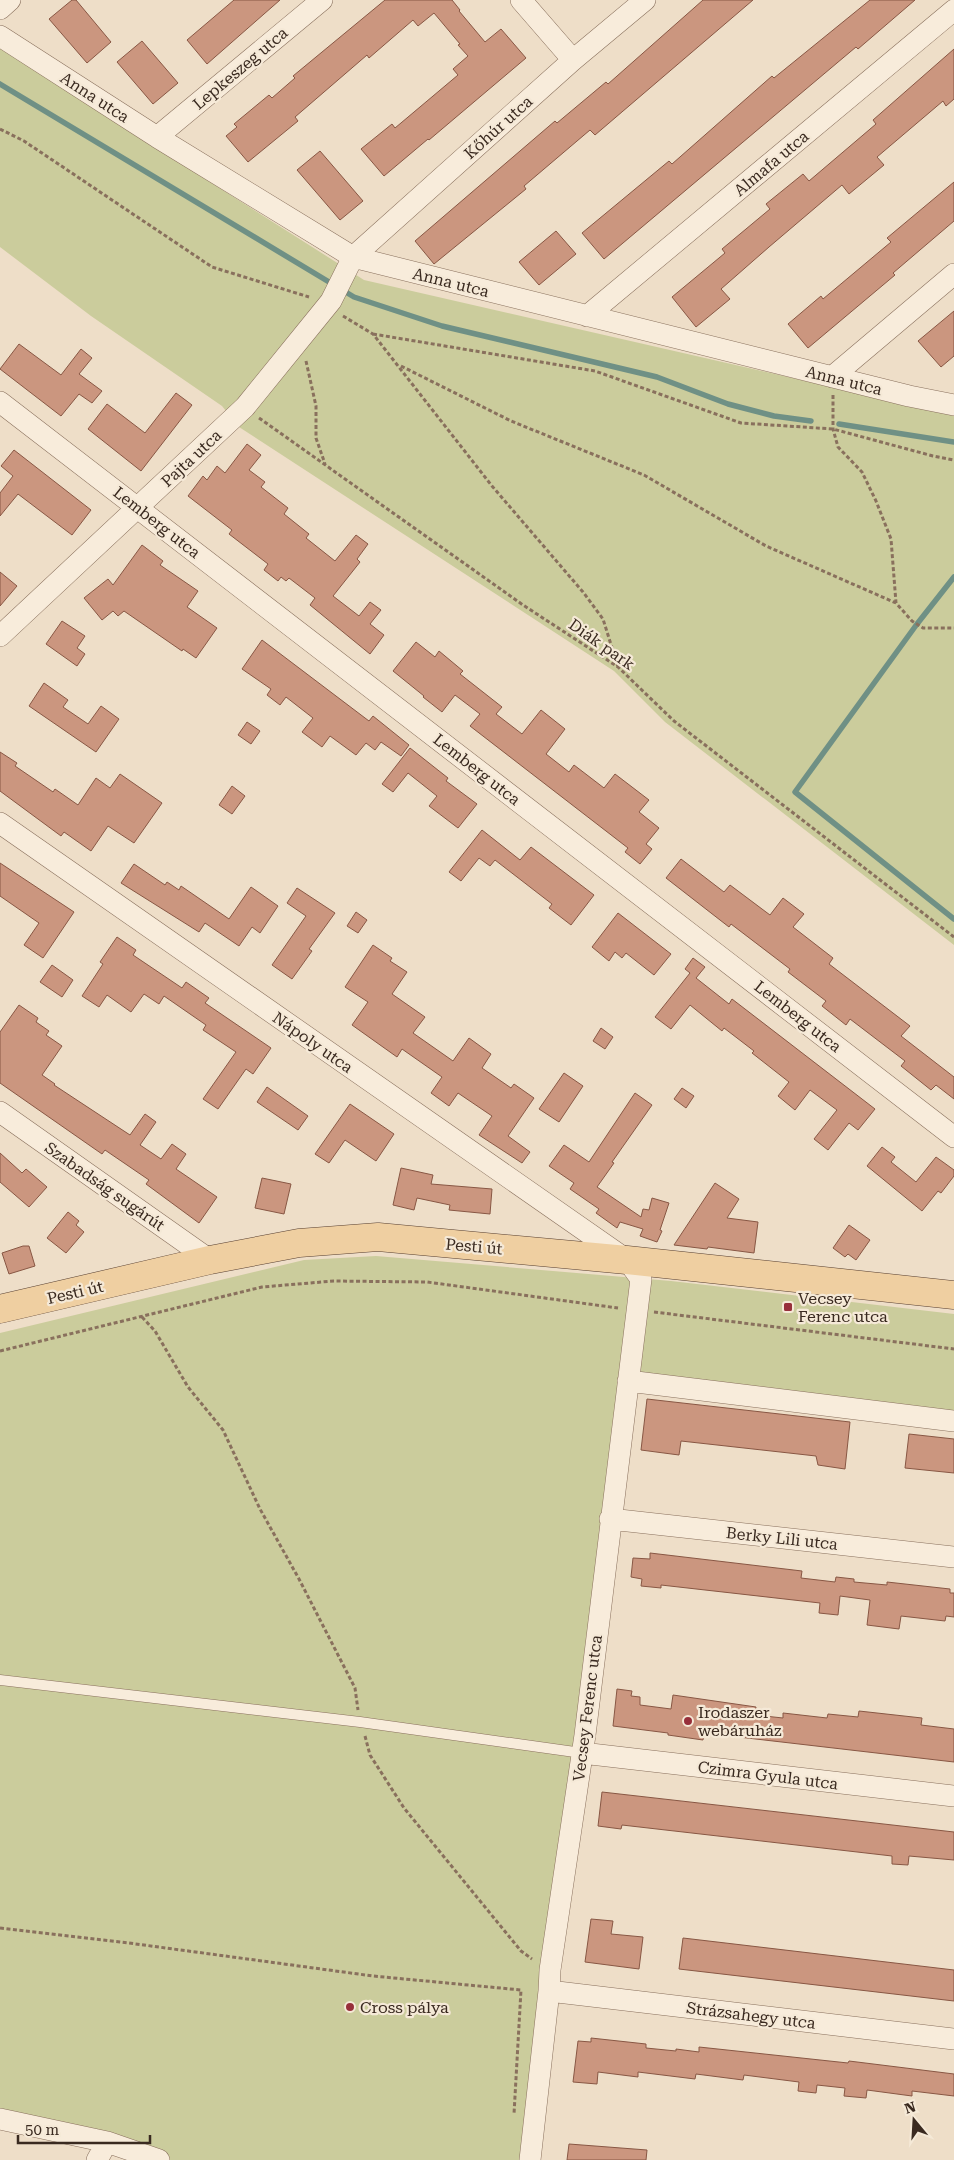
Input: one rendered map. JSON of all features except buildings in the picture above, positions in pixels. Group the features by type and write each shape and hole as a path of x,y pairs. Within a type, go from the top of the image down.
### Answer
{"main road":[{"name":"Pesti út","path":"0,1310 210,1260 299,1243 378,1237 627,1260 954,1296"}],"street":[{"path":"0,9 10,0"},
{"name":"Lepkeszeg utca","path":"157,137 322,0"},
{"path":"521,0 573,60"},
{"name":"Kőhúr utca","path":"352,260 573,60 645,0"},
{"name":"Almafa utca","path":"587,316 954,10"},
{"name":"Anna utca","path":"0,36 352,260 908,396 954,405"},
{"name":"Pajta utca","path":"0,636 245,407 329,304 352,260"},
{"path":"832,377 954,274"},
{"name":"Lemberg utca","path":"0,402 954,1137"},
{"name":"Nápoly utca","path":"0,823 627,1260"},
{"name":"Szabadság sugárút","path":"0,1112 210,1260"},
{"name":"Vecsey Ferenc utca","path":"530,2160 550,1970 582,1753 610,1519 638,1310 640,1279 627,1260"},
{"path":"628,1381 954,1420"},
{"name":"Berky Lili utca","path":"610,1519 954,1557"},
{"name":"Czimra Gyula utca","path":"582,1753 954,1796"},
{"name":"Strázsahegy utca","path":"549,1992 954,2039"},
{"path":"0,2119 102,2151 159,2160"}],"lane":[{"path":"0,1680 360,1722 582,1753"}],"path":[{"path":"0,129 24,141 212,268 329,304 373,334 492,486 593,605 602,619 618,667"},
{"path":"373,334 595,371 741,423 833,429 954,460"},
{"path":"298,343 308,365 316,406 316,438 326,465"},
{"path":"399,365 510,421 644,475 766,546 896,603 912,620 923,628 954,628"},
{"path":"832,377 833,429 838,447 862,472 876,501 890,539 896,603"},
{"name":"Diák park","path":"245,407 522,605 618,667 674,721 954,937"},
{"path":"0,1351 262,1287 334,1281 427,1282 954,1349"},
{"path":"142,1317 155,1331 188,1387 223,1430 260,1509 299,1579 355,1688 360,1722 370,1755 404,1808 521,1951 550,1970"},
{"path":"0,1928 129,1943 372,1976 521,1990 514,2122"}],"green space":[{"path":"0,48 364,280 954,415 954,945 665,722 614,671 239,427 222,406 91,316 0,247"},
{"path":"376,1256 671,1281 954,1314 954,1421 628,1381 530,2160 159,2160 0,2119 0,1333 304,1260"}],"waterway":[{"path":"0,84 354,297 442,326 657,377 728,404 774,416 811,421"},
{"path":"839,424 954,442"},
{"path":"954,577 917,624 795,792 954,919"}],"place":[{"name":"Vecsey Ferenc utca","path":"788,1307"},
{"name":"Irodaszer webáruház","path":"688,1721"},
{"name":"Cross pálya","path":"350,2007"}]}
